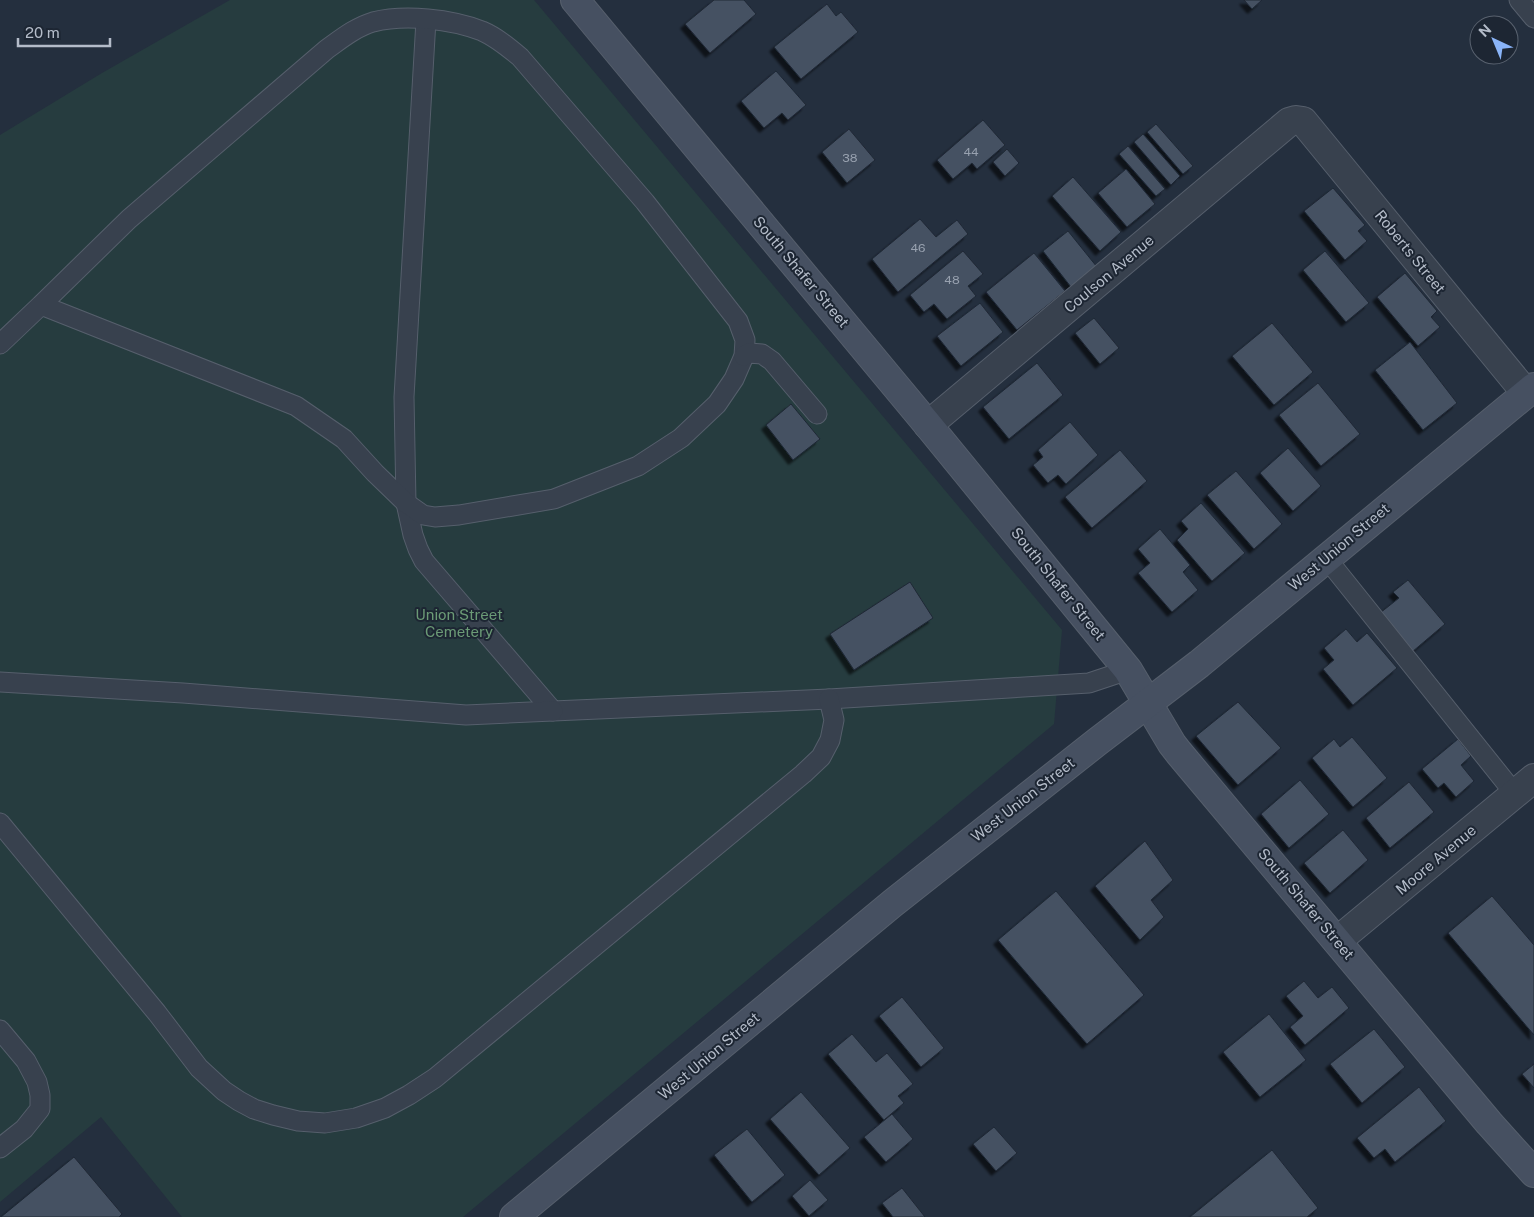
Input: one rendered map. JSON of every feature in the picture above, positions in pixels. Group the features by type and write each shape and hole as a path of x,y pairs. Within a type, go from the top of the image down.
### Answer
{"street":[{"name":"South Shafer Street","path":"575,0 1128,670 1179,754 1489,1123 1534,1173"},
{"name":"Roberts Street","path":"1289,122 1303,121 1530,390"},
{"name":"Coulson Avenue","path":"928,426 1289,122"},
{"name":"West Union Street","path":"514,1217 893,903 1199,664 1530,390"},
{"name":"Moore Avenue","path":"1337,941 1525,786"}],"lane":[{"path":"1519,0 1534,18"},
{"path":"0,344 129,220 327,49 348,33 371,23 397,18 455,23 483,32 502,43 520,57 645,202 738,321 745,340 744,356 734,379 717,404 681,438 638,466 554,499 459,515 429,517 406,503 344,439 296,406 41,305"},
{"path":"426,20 404,397 406,503 413,535 424,561 553,711"},
{"path":"744,356 749,353 762,354 772,361 817,414"},
{"path":"1327,558 1525,786"},
{"path":"0,682 466,715 829,699 1089,683 1128,670"},
{"path":"0,823 157,1013 199,1068 224,1091 254,1109 298,1120 325,1122 356,1118 385,1108 435,1078 803,774 821,758 830,740 834,720 829,699"},
{"path":"0,1030 26,1061 38,1082 40,1095 40,1109 24,1129 0,1148"}],"green space":[{"name":"Union Street Cemetery","path":"230,0 534,0 1062,630 1054,724 463,1217 182,1217 101,1117 0,1202 0,135 102,73"}],"building":[{"path":"714,0 744,0 756,14 710,53 685,24"},
{"path":"1244,0 1262,0 1252,9"},
{"path":"827,4 836,16 841,12 858,32 801,79 774,47"},
{"path":"776,71 806,105 788,120 782,113 764,128 741,101"},
{"path":"983,120 1005,145 977,169 972,163 953,179 937,160"},
{"path":"1156,124 1193,166 1183,174 1147,132"},
{"path":"849,129 875,160 847,183 822,152"},
{"path":"1143,134 1180,176 1171,185 1134,142"},
{"path":"1128,146 1165,189 1156,196 1119,154"},
{"path":"1007,149 1019,163 1005,176 993,162"},
{"path":"1126,169 1155,204 1127,227 1098,193"},
{"path":"1073,177 1121,232 1100,251 1052,196"},
{"path":"1333,188 1365,225 1358,231 1367,241 1345,260 1304,211"},
{"path":"920,219 936,237 957,220 968,234 898,292 872,259"},
{"path":"1068,231 1097,267 1071,287 1043,251"},
{"path":"963,251 983,274 968,286 976,296 947,319 934,304 924,312 910,295"},
{"path":"1325,251 1369,303 1346,322 1303,270"},
{"path":"1034,253 1065,291 1017,330 986,292"},
{"path":"1405,273 1437,311 1431,317 1440,327 1418,346 1377,297"},
{"path":"980,303 1003,332 961,366 937,336"},
{"path":"1094,318 1119,348 1100,364 1075,333"},
{"path":"1272,323 1313,372 1274,405 1232,356"},
{"path":"1410,342 1457,403 1423,430 1375,370"},
{"path":"1037,363 1063,395 1009,439 983,407"},
{"path":"1318,383 1360,434 1321,466 1279,415"},
{"path":"791,404 820,439 793,460 766,425"},
{"path":"1070,422 1098,455 1066,484 1058,475 1048,483 1033,465 1043,457 1038,450"},
{"path":"1288,448 1321,486 1293,511 1260,473"},
{"path":"1120,450 1147,481 1092,528 1065,497"},
{"path":"1236,471 1282,524 1254,549 1207,495"},
{"path":"1201,503 1245,553 1212,581 1177,540 1188,529 1181,521"},
{"path":"1160,529 1190,565 1183,572 1198,590 1172,612 1138,573 1150,563 1138,549"},
{"path":"1408,580 1445,624 1412,652 1380,613 1399,598 1393,592"},
{"path":"910,582 933,618 854,670 830,634"},
{"path":"1346,629 1357,642 1367,633 1397,668 1353,705 1323,669 1334,660 1324,648"},
{"path":"1238,702 1281,748 1238,785 1196,736"},
{"path":"1352,737 1387,778 1353,807 1312,758 1334,739 1340,747"},
{"path":"1458,739 1471,756 1461,765 1474,781 1456,797 1444,783 1438,788 1422,769"},
{"path":"1300,780 1329,814 1289,848 1261,814"},
{"path":"1409,782 1434,812 1390,848 1366,818"},
{"path":"1343,830 1368,860 1330,893 1304,863"},
{"path":"1145,841 1173,880 1151,900 1164,917 1140,940 1095,886"},
{"path":"1056,891 1144,995 1087,1044 998,940"},
{"path":"1492,896 1534,945 1534,1035 1448,933"},
{"path":"1304,981 1318,998 1332,987 1349,1008 1305,1045 1290,1027 1303,1016 1286,996"},
{"path":"902,997 944,1048 921,1067 879,1016"},
{"path":"1269,1014 1306,1060 1260,1097 1223,1052"},
{"path":"1374,1029 1405,1067 1362,1103 1330,1064"},
{"path":"852,1034 876,1062 887,1053 913,1084 898,1096 904,1103 884,1120 828,1054"},
{"path":"1534,1064 1534,1088 1522,1074"},
{"path":"1419,1087 1446,1121 1395,1162 1385,1149 1374,1158 1357,1138"},
{"path":"801,1092 850,1148 819,1175 770,1119"},
{"path":"892,1114 913,1139 886,1162 864,1137"},
{"path":"994,1127 1017,1153 996,1171 973,1144"},
{"path":"747,1129 785,1175 752,1202 714,1155"},
{"path":"1272,1150 1318,1208 1307,1217 1190,1217"},
{"path":"74,1157 122,1214 119,1217 1,1217"},
{"path":"810,1180 828,1200 809,1216 792,1196"},
{"path":"902,1188 925,1217 893,1217 882,1203"}]}
